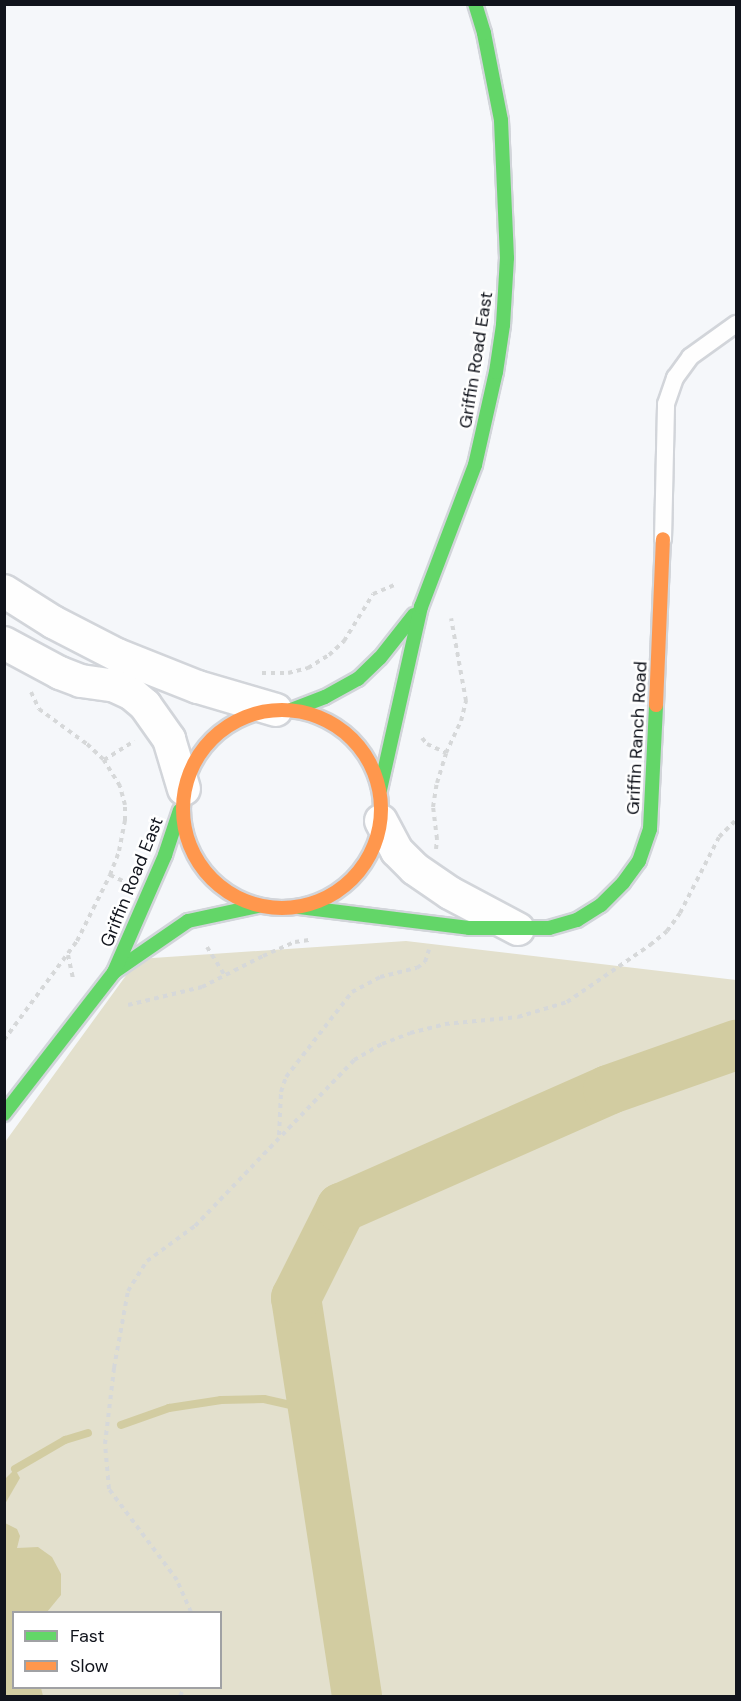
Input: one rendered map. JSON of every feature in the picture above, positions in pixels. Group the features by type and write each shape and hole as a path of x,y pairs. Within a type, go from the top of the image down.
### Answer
{"main road":[{"name":"Griffin Road East","path":"380,790 421,607 475,465 496,372 506,292 506,190 501,120 484,33 475,4"},
{"name":"Griffin Ranch Road","path":"299,908 469,928 518,929 549,928 577,920 601,905 639,861 653,808 663,539"},
{"name":"Griffin Road East","path":"284,710 325,697 358,679 380,658 421,607"},
{"path":"284,710 322,718 348,736 368,760 380,790 381,821 372,851 354,878 329,897 299,908 279,909 258,906 227,892 202,869 186,839 183,797 195,759 216,734 243,717 284,710"},
{"name":"Griffin Road East","path":"4,1114 114,972 165,855 183,797"},
{"name":"Griffin Road East","path":"114,972 188,921 258,906"}],"street":[{"path":"4,591 53,622 117,655 198,687 284,710"},
{"path":"4,643 60,673 81,681 114,687 132,694 145,705 172,745 183,797"},
{"path":"381,821 397,851 415,869 450,893 518,929"}],"lane":[{"path":"663,539 666,404 675,378 690,357 736,324"}],"path":[{"path":"251,670 261,674 288,673 308,668 344,641 373,594"},
{"path":"433,855 437,839 432,807 446,753 461,721 466,701 449,609"},
{"path":"4,1040 77,940 119,851 125,820 125,805 120,786 104,760 72,732 39,709"},
{"path":"420,736 427,744 446,753"},
{"path":"104,760 140,738"},
{"path":"191,1611 177,1580 109,1489 105,1444 126,1302 128,1291 147,1261 195,1226 354,1060 382,1044 410,1033 445,1024 518,1017 567,1002 667,931 680,913 718,837 736,820"},
{"path":"125,1006 202,987 295,942 317,938"},
{"path":"205,943 226,977"},
{"path":"279,1136 281,1092 286,1077 346,1000 362,985 380,977 417,968 425,962 430,944"}],"shaded area":[{"path":"406,941 736,980 736,1696 5,1696 5,1142 138,959"},
{"path":"15,1469 20,1478 5,1504 5,1479"},
{"path":"5,1523 17,1529 20,1536 17,1548 38,1547 52,1557 61,1574 61,1595 48,1611 12,1611 12,1689 41,1689 43,1696 5,1696"}],"waterway":[{"path":"357,1696 296,1298 341,1208 608,1090 736,1045"},
{"path":"121,1425 169,1408 221,1400 264,1399 313,1410"},
{"path":"15,1469 65,1440 88,1433"}],"traffic: fast":[{"path":"380,790 421,607 475,465 496,372 503,325 507,258 501,120 484,33 475,4"},
{"path":"291,710 325,697 358,679 380,658 414,615"},
{"path":"299,907 469,928 549,928 577,920 601,905 623,883 639,861 650,829 656,705"},
{"path":"4,1114 114,972 165,855 180,810"},
{"path":"114,972 188,921 258,906"}],"traffic: slow":[{"path":"656,705 663,539"},
{"path":"282,710 311,714 329,722 352,739 369,762 377,780 381,809 377,838 369,856 352,879 329,896 311,904 282,908 253,904 235,896 212,879 195,856 187,838 183,809 187,780 195,762 212,739 235,722 253,714 282,710"}]}
